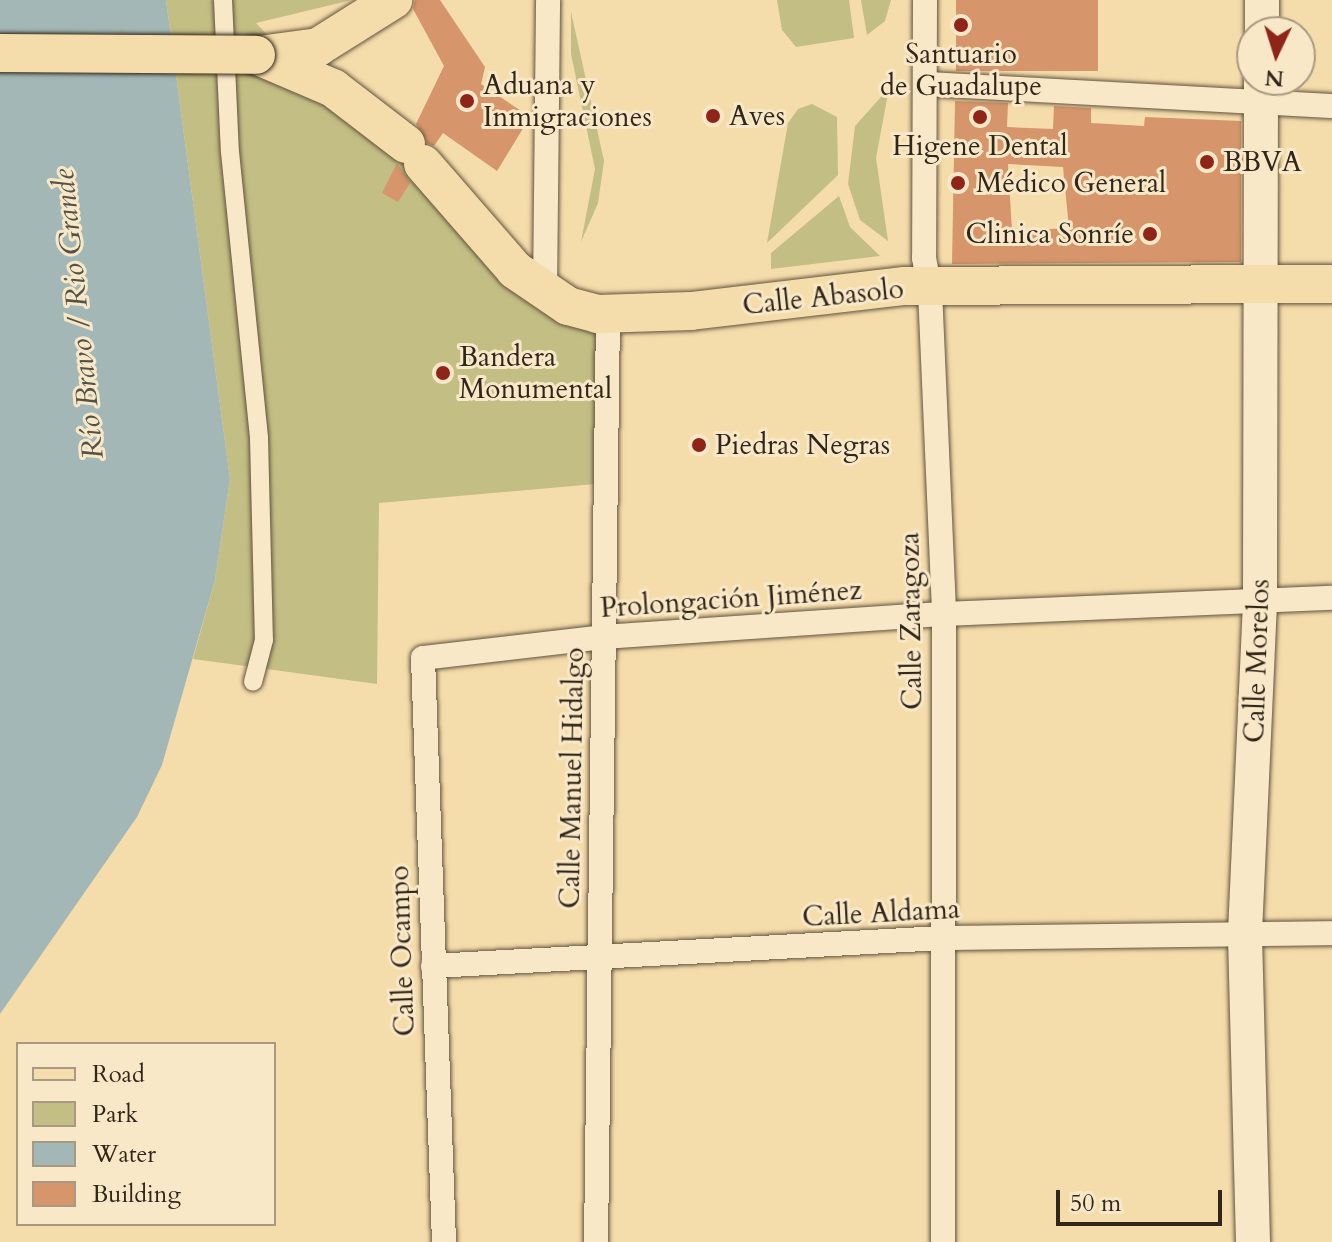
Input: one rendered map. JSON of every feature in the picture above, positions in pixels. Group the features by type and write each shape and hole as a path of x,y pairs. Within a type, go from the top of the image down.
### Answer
{"main road":[{"path":"0,53 256,55 318,47 393,0"},
{"name":"Calle Abasolo","path":"256,55 333,88 414,154 496,251 545,292 580,310 608,315 899,286 930,290 1260,281 1332,284"},
{"name":"Calle Morelos","path":"1253,1242 1245,933 1260,597 1261,96"}],"street":[{"path":"223,0 230,152 259,438 264,640 253,682"},
{"path":"545,292 548,0"},
{"name":"Calle Zaragoza","path":"925,0 924,258 930,290 944,614 941,938 943,1242"},
{"path":"926,84 1236,90"},
{"path":"1285,96 1332,106"},
{"name":"Calle Manuel Hidalgo","path":"596,1242 608,315"},
{"name":"Prolongación Jiménez","path":"423,658 604,637 944,614 1260,597 1332,598"},
{"name":"Calle Ocampo","path":"423,658 444,1242"},
{"name":"Calle Aldama","path":"433,966 941,938 1332,933"}],"green space":[{"path":"166,0 352,0 256,23 294,63 340,82 536,291 608,312 606,483 379,503 377,684 193,659 215,580 230,479"},
{"path":"777,0 849,0 854,38 796,47 782,30"},
{"path":"861,0 891,0 885,21 867,35"},
{"path":"571,12 604,161 598,203 581,242 595,169 571,54"},
{"path":"889,88 876,158 888,241 860,220 848,184 855,126"},
{"path":"812,104 837,117 838,175 767,243 788,123 798,109"},
{"path":"839,196 850,227 880,256 771,269 771,253"}],"water":[{"name":"Río Bravo / Rio Grande","path":"0,0 166,0 230,479 215,580 162,765 137,817 0,1014"}],"building":[{"name":"Aduana y Inmigraciones","path":"415,0 440,0 485,67 481,84 530,117 497,171 443,133 434,146 427,143 416,124 444,66 413,9"},
{"name":"Santuario de Guadalupe","path":"956,0 1098,0 1098,71 956,71"},
{"path":"955,101 1008,103 1007,127 1053,129 1054,106 1091,108 1091,123 1144,126 1145,117 1241,121 1241,262 952,264","holes":["1008,164 1063,167 1069,228 1012,231"]},
{"path":"397,163 410,183 398,202 382,193"}],"place":[{"name":"Santuario de Guadalupe","path":"961,25"},
{"name":"Aduana y Inmigraciones","path":"467,101"},
{"name":"Aves","path":"713,116"},
{"name":"Higene Dental","path":"980,117"},
{"name":"BBVA","path":"1207,162"},
{"name":"Médico General","path":"958,183"},
{"name":"Clinica Sonríe","path":"1150,234"},
{"name":"Bandera Monumental","path":"443,373"},
{"name":"Piedras Negras","path":"699,445"}]}
